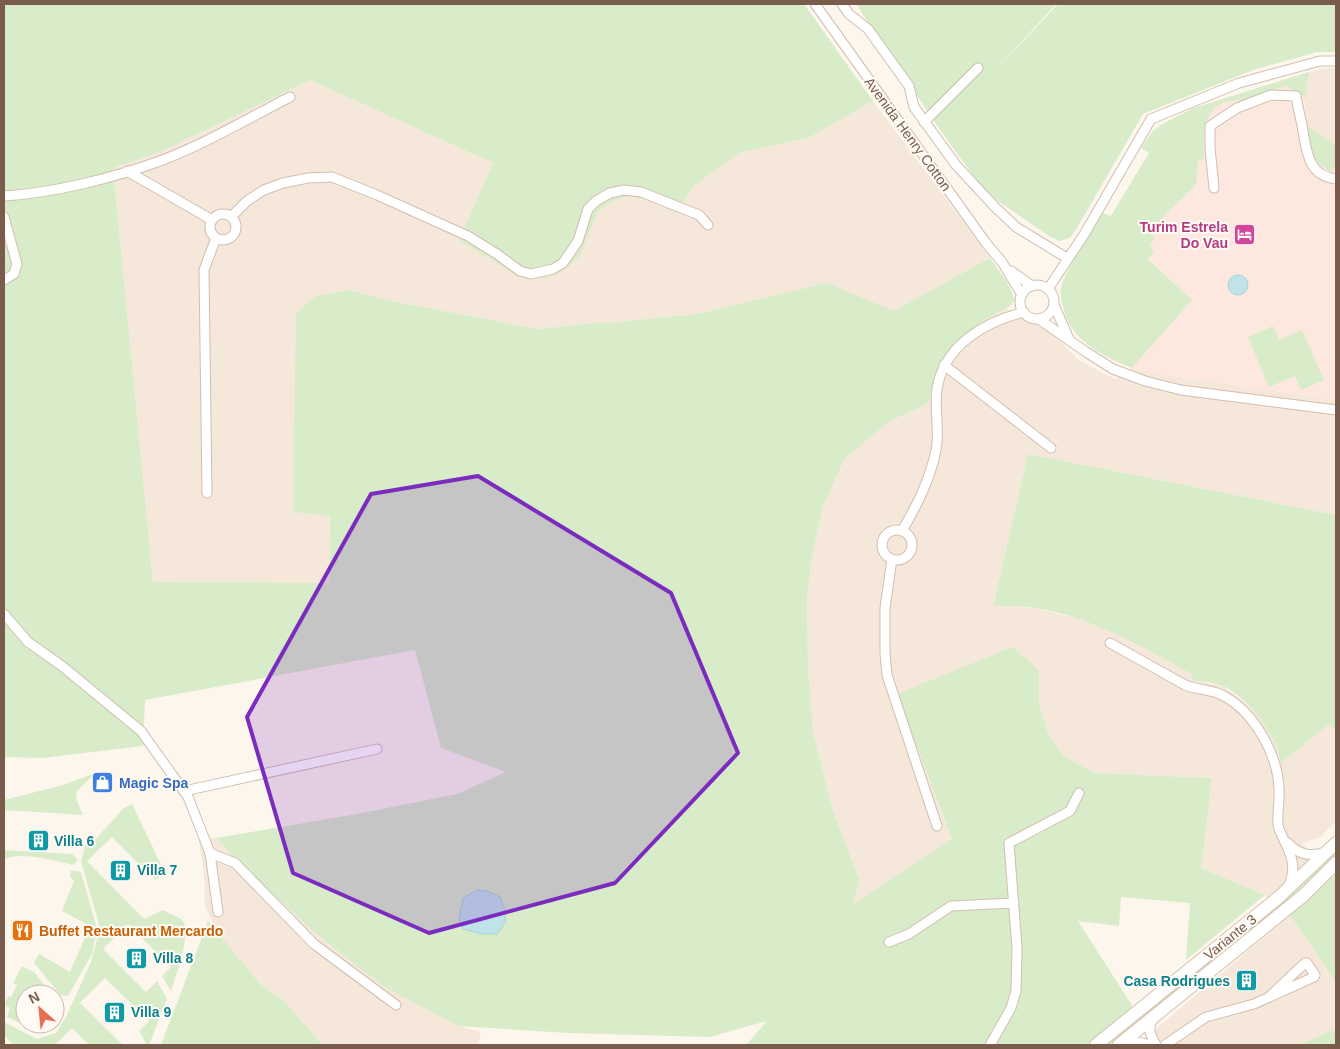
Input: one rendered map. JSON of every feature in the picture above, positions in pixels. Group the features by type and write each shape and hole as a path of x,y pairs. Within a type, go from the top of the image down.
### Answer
{"main road":[{"name":"Variante 3","path":"1096,1045 1287,889 1332,847"},
{"name":"Variante 3","path":"1119,1045 1304,895 1336,863"}],"street":[{"name":"Avenida Henry Cotton","path":"815,4 980,235 1002,262"},
{"path":"842,4 849,14 868,28 909,86 914,107 956,165 1016,227 1067,258"},
{"path":"1048,289 1085,233 1151,119 1239,83 1320,60 1336,60"},
{"path":"924,122 978,68"},
{"path":"1214,188 1210,126 1237,108 1271,95 1296,96 1308,158 1317,172 1328,178 1336,179"},
{"path":"4,196 62,188 127,171 160,160 190,148 290,97"},
{"path":"127,171 212,220"},
{"path":"231,218 247,202 264,190 283,183 308,178 332,177 468,236 497,254 520,272 531,274 553,269 563,262 578,242 588,209 596,201 610,193 624,190 641,192 699,215 708,225"},
{"path":"221,214 231,218 235,224 233,234 224,240 216,238 210,230 212,220 221,214"},
{"path":"4,217 17,264 14,274 4,280"},
{"path":"206,494 204,270 216,238"},
{"path":"1002,262 1016,276 1032,286"},
{"path":"1002,262 1022,295"},
{"path":"1069,339 1054,305 1054,298 1048,289 1039,285 1032,286 1024,291 1021,306 1029,317 1039,319 1113,369 1145,382 1181,390 1336,410"},
{"path":"1039,319 1049,314 1054,305"},
{"path":"902,531 928,481 936,448 937,388 944,365 975,331 1024,312"},
{"path":"944,365 1051,448"},
{"path":"902,531 908,534 911,540 911,551 903,559 892,559 883,551 883,540 891,532 902,531"},
{"path":"892,559 884,608 885,653 888,675 936,826"},
{"path":"4,614 28,642 62,666 141,731 188,797 210,853 218,912"},
{"path":"1110,643 1185,685 1212,691 1231,700 1252,721 1269,748 1277,770 1279,787 1278,825 1292,856 1293,864 1292,878 1287,889"},
{"path":"184,791 377,749"},
{"path":"990,1045 1010,1008 1016,991 1017,948 1009,843 1070,811 1079,793"},
{"path":"1281,833 1297,851 1303,854 1318,854 1332,847"},
{"path":"210,853 235,863 314,944 396,1005"},
{"path":"889,942 909,934 951,906 1014,902"},
{"path":"1165,1045 1206,1017 1254,1004 1314,977 1307,963 1304,963 1268,997"},
{"path":"1153,1018 1149,1031 1156,1045"},
{"path":"1124,1045 1137,1042 1150,1045"}],"highlighted area":[{"path":"478,476 671,593 738,753 615,883 429,933 293,873 247,717 371,494"}],"shaded area":[{"path":"1325,68 1336,68 1336,145 1307,126 1305,98 1309,72"},
{"name":"Turim Estrela Do Vau","path":"1309,72 1305,98 1307,126 1336,145 1336,401 1132,368 1192,300 1148,258 1152,240 1148,232 1196,185 1194,108"},
{"path":"310,80 493,163 459,240 528,280 564,270 580,256 598,212 611,202 629,196 648,200 676,213 694,186 739,153 808,138 873,101 990,258 894,312 827,284 697,314 539,329 391,301 348,290 293,512 330,515 329,583 153,582 113,168 158,153"},
{"path":"1008,309 1050,332 1080,361 1115,379 1132,368 1336,400 1336,515 1028,454 993,605 1034,608 1077,618 1116,633 1193,674 1192,680 1223,686 1241,699 1256,714 1276,746 1281,763 1329,724 1336,730 1336,821 1320,837 1302,843 1332,878 1291,915 1336,982 1336,1029 1297,1045 1137,1045 1290,915 1265,895 1201,868 1212,778 1095,773 1064,756 1048,734 1039,703 1039,672 897,694 952,839 852,905 860,882 833,811 813,732 808,666 807,597 812,555 823,506 844,460 888,422 929,403 933,379 939,364 970,332 991,316"},
{"path":"216,838 237,861 314,932 386,988 458,1026 481,1032 478,1045 323,1045 284,1001 259,983 235,957 217,931 205,907 204,874 199,840"}],"green space":[{"path":"4,4 804,4 873,101 808,138 739,153 694,186 676,213 648,200 629,196 611,202 598,212 580,256 564,270 546,278 528,280 459,240 493,163 310,80 158,153 113,168 153,582 329,583 330,516 293,512 296,314 314,297 348,290 391,301 539,329 697,314 827,283 894,311 990,258 1007,282 1015,300 1006,309 990,317 969,332 943,358 932,384 929,403 888,422 844,460 823,506 812,555 807,597 808,666 813,732 833,811 860,882 852,905 952,839 897,694 1013,647 1039,671 1039,703 1048,734 1064,756 1095,773 1212,778 1201,868 1265,895 1186,960 1190,903 1121,897 1119,926 1078,921 1133,1007 1087,1045 746,1045 767,1021 710,1037 568,1033 458,1026 386,988 357,966 314,932 237,861 216,838 357,814 457,794 506,772 441,748 415,650 145,700 143,746 42,758 4,757"},
{"path":"856,4 1056,4 983,84 1058,4 1336,4 1336,52 1317,52 1253,70 1143,114 1077,228 1070,238 1059,241 989,195 940,130"},
{"path":"1309,72 1305,98 1299,93 1290,90 1288,85 1240,102 1239,100 1223,103 1213,109 1205,129 1204,158 1198,161 1196,185 1148,232 1155,237 1150,245 1154,253 1148,259 1192,300 1132,368 1101,354 1083,341 1065,314 1061,287 1074,260 1103,213 1111,216 1149,153 1141,148 1153,131 1164,123 1194,108"},
{"path":"1307,126 1336,145 1336,166 1334,166 1332,172 1319,164 1315,159"},
{"path":"1273,326 1279,340 1302,330 1324,380 1301,390 1295,376 1269,387 1248,337"},
{"path":"1028,454 1336,515 1336,730 1329,724 1281,763 1276,746 1266,728 1254,711 1231,690 1223,686 1192,680 1192,674 1116,634 1077,618 1035,608 993,606"},
{"path":"96,773 77,791 76,799 83,815 4,810 4,800 63,785"},
{"path":"132,804 166,875 162,875 155,880 112,837 87,861 144,919 163,910 181,919 185,932 185,942 171,991 162,976 171,967 128,924 103,949 146,992 157,981 167,999 149,1045 147,1045 139,1031 149,1021 105,978 80,1003 123,1045 89,1045 72,1028 55,1045 13,1045 4,1035 4,1022 15,1028 15,1034 27,1034 37,1039 53,1034 65,1034 65,1019 91,962 100,928 81,861 88,835 95,840 124,808"},
{"path":"4,850 72,854 78,860 74,865 29,856 4,859"},
{"path":"1336,851 1336,857 1286,903 1110,1045 1104,1045"},
{"path":"71,870 81,872 97,929 92,954 68,996 65,996 65,984 52,984 34,963 39,954 70,972 90,926 62,911 74,881 70,876"},
{"path":"1336,874 1336,982 1290,915"},
{"path":"208,921 259,983 284,1001 323,1045 161,1045"},
{"path":"22,966 34,972 43,984 15,984 13,983"},
{"path":"15,989 15,1021 7,1017 10,1008 4,1005 8,996 11,997"},
{"path":"1336,1029 1336,1045 1297,1045"}],"water":[{"path":"1238,275 1245,278 1248,285 1245,292 1238,295 1231,292 1228,285 1231,278"},
{"path":"477,890 487,891 500,897 504,907 506,922 497,934 482,934 463,929 459,919 463,898"}],"place":[{"name":"Turim Estrela Do Vau","path":"1244,235"},
{"name":"Magic Spa","path":"103,783"},
{"name":"Villa 6","path":"38,841"},
{"name":"Villa 7","path":"121,870"},
{"name":"Buffet Restaurant Mercardo","path":"23,931"},
{"name":"Villa 8","path":"137,958"},
{"name":"Casa Rodrigues","path":"1246,981"},
{"name":"Villa 9","path":"115,1012"}]}
